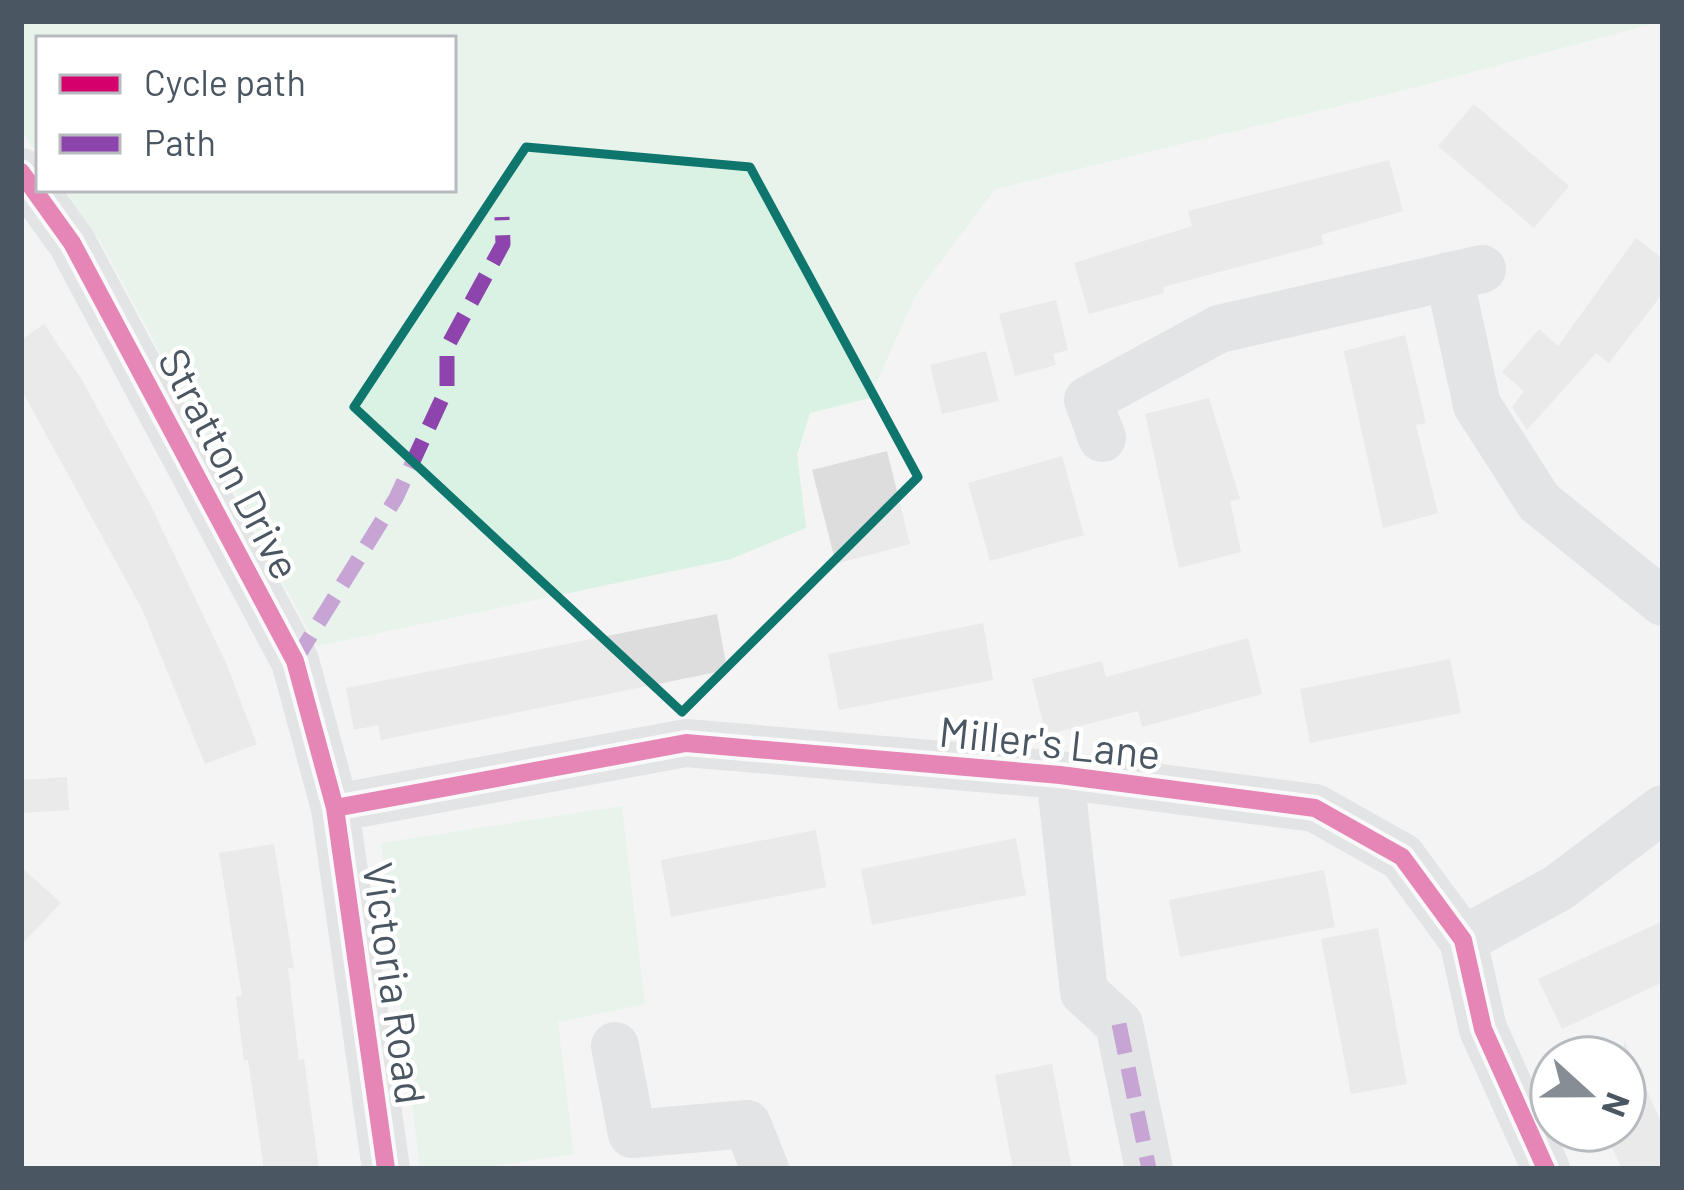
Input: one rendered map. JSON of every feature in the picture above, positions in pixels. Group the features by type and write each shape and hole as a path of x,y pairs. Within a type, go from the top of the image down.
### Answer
{"street":[{"name":"Stratton Drive","path":"21,172 72,243 296,661 335,808"},
{"path":"1102,438 1088,400 1220,329 1465,272 1477,405 1539,502 1663,602"},
{"name":"Miller's Lane","path":"335,808 686,743 1060,776 1316,808 1402,857 1463,940 1483,1029 1546,1169"},
{"path":"1060,776 1084,992 1119,1024 1149,1169"},
{"name":"Victoria Road","path":"335,808 386,1169"},
{"path":"1463,940 1558,887 1663,808"},
{"path":"615,1046 632,1134 747,1124 766,1169"}],"highlighted area":[{"path":"526,147 750,167 918,477 682,712 354,407"}],"green space":[{"path":"21,21 1663,21 1409,89 995,189 915,296 870,398 810,413 797,455 806,528 731,559 317,646 102,244 65,192 456,192 456,36 36,36 36,152 21,131"},
{"path":"622,806 645,1004 558,1022 574,1154 473,1169 420,1169 381,843"}],"building":[{"path":"1474,104 1569,186 1534,228 1438,146"},
{"path":"1389,160 1403,211 1321,235 1324,244 1163,287 1164,293 1089,314 1074,263 1192,226 1188,211"},
{"path":"1636,238 1663,259 1663,293 1609,363 1596,353 1527,430 1512,407 1524,391 1502,372 1539,329 1558,346"},
{"path":"1056,300 1068,350 1053,354 1056,365 1015,376 999,314"},
{"path":"44,324 82,380 151,506 226,663 257,744 205,764 142,609 21,389 21,340"},
{"path":"1405,335 1426,423 1416,425 1438,513 1383,528 1344,351"},
{"path":"986,351 999,401 942,414 930,365"},
{"path":"1209,398 1240,499 1230,501 1241,552 1179,568 1145,414"},
{"path":"887,451 910,544 836,564 812,470"},
{"path":"1062,456 1084,535 990,561 968,483"},
{"path":"717,614 727,670 381,740 378,725 354,730 346,688"},
{"path":"983,623 993,680 839,710 828,654"},
{"path":"1248,638 1262,694 1142,727 1138,711 1046,735 1032,679 1102,661 1106,677"},
{"path":"1450,659 1461,713 1310,743 1300,689"},
{"path":"67,777 69,810 21,813 21,780"},
{"path":"816,830 826,887 671,917 661,860"},
{"path":"1016,838 1026,895 872,925 861,869"},
{"path":"274,844 294,968 288,968 299,1060 304,1059 319,1169 264,1169 248,1060 244,1061 236,997 242,996 219,853"},
{"path":"21,867 61,903 21,945"},
{"path":"1324,870 1335,927 1180,957 1169,900"},
{"path":"1663,921 1663,982 1562,1029 1538,979"},
{"path":"1378,928 1407,1084 1351,1094 1321,939"},
{"path":"1052,1064 1072,1169 1013,1169 995,1075"},
{"path":"1648,1093 1663,1126 1663,1169 1622,1169 1615,1154 1648,1154"}],"marked path":[{"path":"295,661 396,498 447,388 447,347 503,244 502,217"},
{"path":"1119,1024 1149,1169"}],"cycle path":[{"path":"21,172 72,243 295,661 335,808 386,1169"},
{"path":"335,808 686,743 1060,775 1315,808 1402,857 1463,940 1483,1029 1546,1169"}]}
